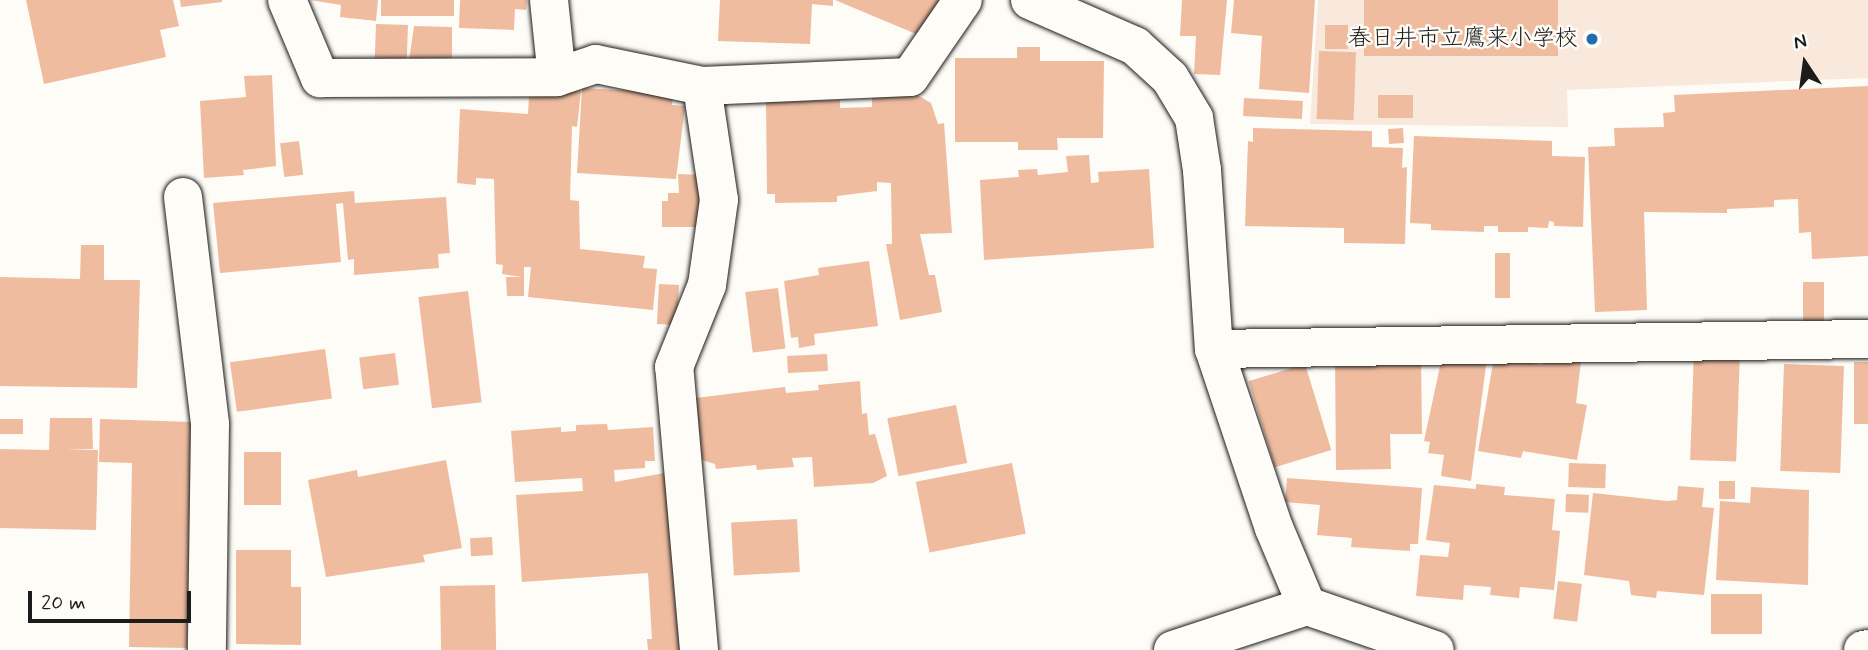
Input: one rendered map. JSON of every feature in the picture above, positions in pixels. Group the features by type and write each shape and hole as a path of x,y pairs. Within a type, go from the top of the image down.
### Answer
{"street":[{"path":"287,0 320,78 557,77 596,64 702,86 910,77 963,0"},
{"path":"549,0 557,77"},
{"path":"1030,0 1135,46 1170,78 1194,118 1202,170 1214,349 1274,528 1307,606"},
{"path":"699,650 674,367 707,285 719,200 702,86"},
{"path":"183,197 210,424 207,650"},
{"path":"1214,349 1868,340"},
{"path":"1182,649 1307,606 1435,650"}],"shaded area":[{"name":"春日井市立鷹来小学校","path":"1318,0 1868,0 1868,78 1567,90 1568,127 1310,124"}],"building":[{"path":"26,0 173,0 179,26 160,30 166,57 44,84"},
{"path":"180,0 222,0 222,2 181,7"},
{"path":"310,0 378,0 376,21 340,17 341,5"},
{"path":"381,0 454,0 454,16 381,16"},
{"path":"460,0 527,0 526,10 515,9 514,30 459,28"},
{"path":"720,0 833,0 833,6 812,4 810,44 718,41"},
{"path":"835,0 946,0 928,39"},
{"path":"1182,0 1227,0 1220,75 1194,74 1196,36 1180,36"},
{"path":"1234,0 1315,0 1309,93 1259,89 1262,36 1231,33"},
{"path":"1364,0 1558,0 1558,56 1364,56"},
{"path":"376,24 408,25 407,65 375,64"},
{"path":"1325,25 1348,25 1348,49 1325,49"},
{"path":"414,26 452,27 452,64 409,61"},
{"path":"1017,47 1040,47 1040,61 1104,61 1103,138 1057,138 1058,150 1018,150 1018,142 955,142 955,58 1017,58"},
{"path":"1319,51 1356,52 1354,120 1317,119"},
{"path":"272,75 276,166 243,170 244,175 204,178 200,101 246,97 244,76"},
{"path":"1868,86 1868,256 1812,259 1811,232 1799,233 1798,199 1774,200 1774,207 1727,209 1727,213 1644,212 1647,310 1595,312 1588,147 1615,146 1614,128 1664,127 1663,113 1675,112 1674,95"},
{"path":"582,88 673,93 672,105 685,106 676,179 577,173"},
{"path":"581,91 577,127 572,126 570,200 579,201 580,249 645,256 643,268 657,269 653,310 528,297 531,267 524,267 524,296 507,296 506,277 522,277 502,274 503,265 496,264 494,179 476,178 476,185 457,183 460,109 528,114 529,96"},
{"path":"872,91 912,92 931,103 938,124 944,123 952,233 920,234 929,275 935,275 942,312 900,320 886,244 892,244 891,183 877,182 877,191 837,196 837,202 775,203 775,194 767,194 766,102 840,100 840,108 872,107"},
{"path":"1378,95 1413,95 1413,118 1378,118"},
{"path":"1244,98 1303,101 1302,119 1243,116"},
{"path":"1253,128 1372,131 1372,147 1403,148 1402,168 1407,167 1405,244 1344,243 1344,228 1245,226 1248,141 1253,142"},
{"path":"1403,128 1404,143 1389,144 1388,129"},
{"path":"1414,136 1552,141 1552,156 1585,157 1583,227 1554,226 1554,222 1549,221 1548,228 1528,227 1528,232 1498,232 1498,226 1484,226 1484,232 1431,230 1431,224 1410,223"},
{"path":"299,141 303,175 284,177 280,143"},
{"path":"1089,155 1091,183 1099,182 1098,172 1149,169 1154,248 984,260 980,180 1019,177 1018,170 1037,169 1038,175 1068,172 1066,156"},
{"path":"678,174 700,175 700,227 662,227 662,201 668,201 668,193 679,193"},
{"path":"354,191 355,203 446,197 450,253 438,254 439,268 354,275 354,259 348,260 343,203 336,204 341,262 220,273 213,203"},
{"path":"81,245 104,245 104,280 140,280 137,388 0,386 0,277 80,279"},
{"path":"1495,253 1510,253 1510,298 1495,298"},
{"path":"869,261 878,326 814,334 815,345 799,348 798,337 791,338 784,281 819,275 818,268"},
{"path":"1803,282 1824,282 1824,321 1803,321"},
{"path":"659,284 679,285 677,325 657,324"},
{"path":"778,288 785,349 753,353 745,292"},
{"path":"468,291 482,402 432,408 418,297"},
{"path":"325,349 332,399 237,412 230,362"},
{"path":"1488,350 1471,481 1441,476 1444,455 1428,453 1430,442 1424,441 1443,352"},
{"path":"1694,350 1740,352 1736,462 1690,460"},
{"path":"395,353 399,385 363,389 359,357"},
{"path":"1544,353 1582,353 1576,403 1587,405 1577,460 1523,451 1521,458 1478,451 1494,357 1543,365"},
{"path":"827,354 828,371 788,373 787,356"},
{"path":"1335,355 1421,358 1422,434 1390,434 1391,469 1336,470"},
{"path":"1854,362 1868,362 1868,424 1854,424"},
{"path":"1305,364 1331,450 1275,467 1249,381"},
{"path":"1784,364 1844,366 1840,473 1780,471"},
{"path":"860,381 862,414 867,413 869,435 875,434 887,476 873,483 814,487 812,457 792,458 794,467 757,470 756,465 716,469 715,464 702,460 696,398 785,387 786,393 819,390 818,385"},
{"path":"956,405 967,463 899,476 887,418"},
{"path":"50,418 92,418 93,449 66,450 98,450 96,530 0,528 0,449 49,450"},
{"path":"0,419 23,419 23,434 0,434"},
{"path":"100,419 192,422 187,648 129,647 132,463 99,462"},
{"path":"607,424 608,430 653,427 655,461 645,461 645,468 614,470 615,482 670,472 685,650 648,650 647,639 652,639 648,573 522,582 516,495 583,491 582,478 515,482 511,431 561,427 561,432 576,431 576,425"},
{"path":"244,452 281,452 281,505 244,505"},
{"path":"446,460 462,548 423,555 425,562 326,577 308,480 357,470 358,477"},
{"path":"1012,463 1026,534 930,552 916,482"},
{"path":"1569,463 1606,464 1605,488 1568,487"},
{"path":"1287,478 1422,488 1418,544 1410,544 1410,551 1351,547 1352,538 1317,535 1320,505 1285,502"},
{"path":"1719,481 1735,481 1735,499 1719,499"},
{"path":"1476,484 1505,487 1504,495 1555,499 1552,530 1560,531 1554,590 1520,587 1519,598 1490,595 1491,587 1464,585 1463,600 1416,596 1420,555 1448,557 1450,543 1426,540 1434,485 1476,489"},
{"path":"1678,486 1704,488 1702,507 1714,508 1704,595 1657,591 1656,598 1631,595 1629,581 1584,575 1593,493 1667,501 1677,500"},
{"path":"1751,487 1809,490 1808,585 1716,580 1720,501 1750,503"},
{"path":"1566,494 1589,495 1588,513 1565,512"},
{"path":"797,519 800,572 734,575 731,522"},
{"path":"492,537 493,555 471,556 470,538"},
{"path":"236,550 291,550 291,587 301,587 301,645 236,644"},
{"path":"1558,581 1582,584 1577,622 1553,619"},
{"path":"495,585 496,650 441,650 440,586"},
{"path":"1711,594 1762,594 1762,634 1711,634"}],"place":[{"name":"春日井市立鷹来小学校","path":"1592,39"}]}
